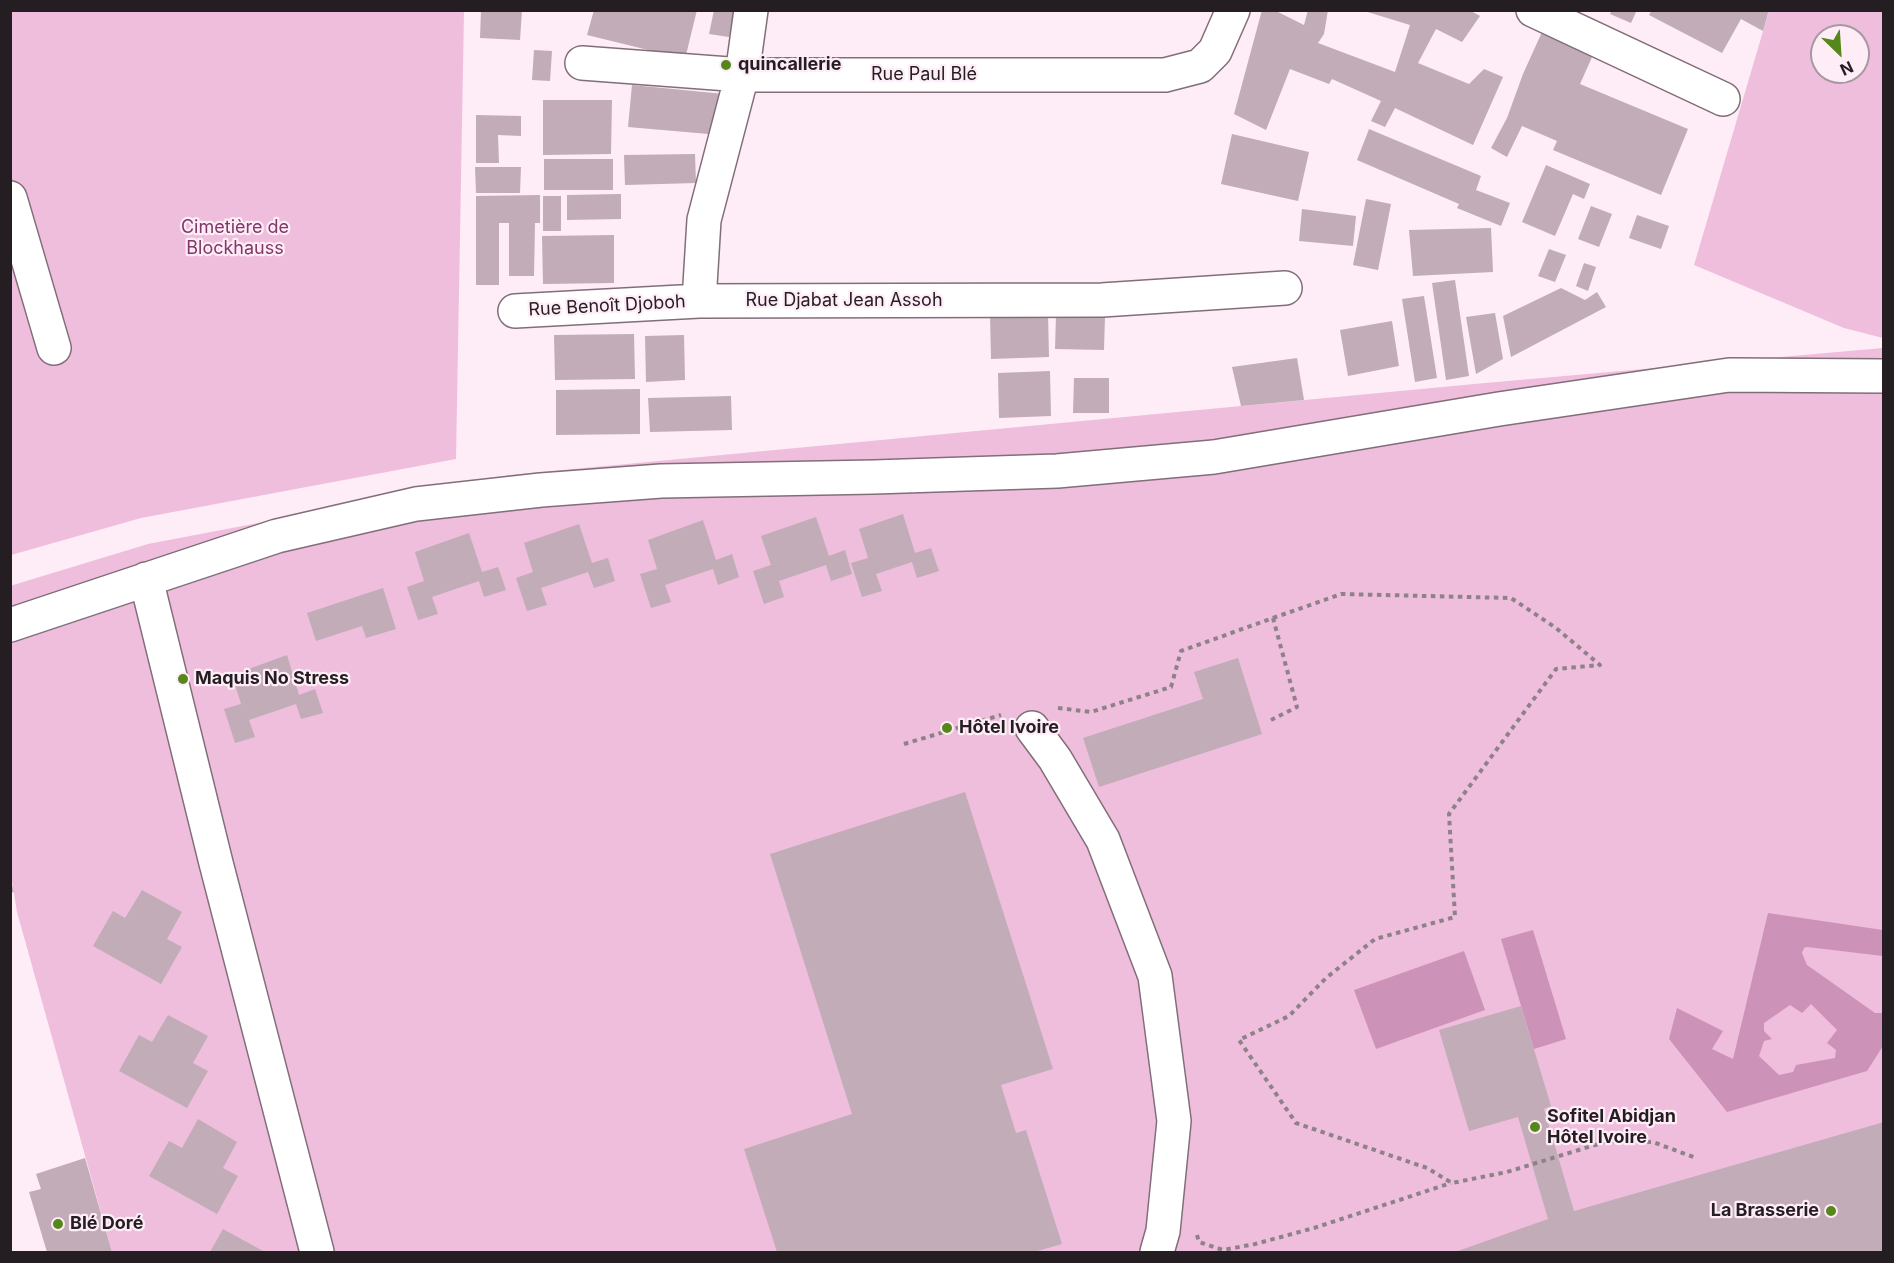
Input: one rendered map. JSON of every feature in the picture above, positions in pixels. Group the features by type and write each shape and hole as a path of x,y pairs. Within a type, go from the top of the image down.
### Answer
{"street":[{"path":"699,301 704,220 742,75 751,10"},
{"name":"Rue Paul Blé","path":"582,63 742,75 1165,75 1200,66 1215,51 1233,10"},
{"path":"1533,10 1723,99"},
{"path":"10,198 54,348"},
{"name":"Rue Djabat Jean Assoh","path":"699,301 1102,300 1285,288"},
{"name":"Rue Benoît Djoboh","path":"515,311 699,301"},
{"path":"10,625 278,536 427,503 541,490 661,481 1058,471 1203,458 1499,409 1729,375 1884,376"},
{"path":"146,579 216,863 317,1252"},
{"path":"1027,716 1056,759 1103,840 1155,976 1174,1121 1163,1231 1157,1252"}],"path":[{"path":"904,744 1027,716 1091,712 1171,687 1181,651 1341,594 1511,598 1556,628 1600,665 1557,669 1449,814 1455,917 1375,939 1326,978 1289,1016 1239,1040 1296,1123 1427,1168 1452,1183"},
{"path":"1271,720 1297,706 1273,618"},
{"path":"1195,1231 1199,1242 1223,1250 1314,1228 1381,1204 1452,1183 1507,1172 1608,1141 1653,1142 1696,1158"}],"green space":[{"name":"Cimetière de Blockhauss","path":"11,11 464,11 456,459 141,518 11,555"},
{"path":"1769,11 1883,11 1883,338 1844,328 1694,265"},
{"name":"Hôtel Ivoire","path":"1883,348 1883,1252 112,1252 17,912 10,869 10,586 148,544 510,475 1485,383"}],"shaded area":[{"path":"1768,913 1883,930 1883,956 1807,947 1802,953 1807,965 1875,1013 1883,1013 1883,1046 1867,1071 1727,1112 1669,1039 1677,1008 1723,1031 1712,1049 1733,1059","holes":["1811,1004 1837,1030 1827,1043 1836,1050 1835,1058 1796,1065 1793,1072 1779,1075 1759,1056 1764,1041 1772,1039 1764,1031 1764,1023 1790,1005 1802,1013"]},
{"path":"1533,930 1566,1039 1534,1049 1501,939"},
{"path":"1464,951 1485,1010 1376,1049 1354,990"}],"building":[{"path":"481,10 522,10 520,40 480,38"},
{"path":"594,10 697,10 685,59 587,35"},
{"path":"714,10 736,10 729,37 709,34"},
{"path":"1262,10 1274,10 1304,25 1308,10 1328,10 1324,34 1318,43 1395,72 1410,25 1361,10 1469,10 1480,16 1462,42 1436,29 1418,63 1469,84 1484,69 1503,77 1473,145 1395,108 1385,127 1371,121 1381,101 1332,79 1329,84 1290,69 1266,130 1234,114"},
{"path":"1612,10 1637,10 1631,23 1610,14"},
{"path":"1652,10 1769,10 1763,31 1741,19 1722,53 1649,15"},
{"path":"1542,32 1593,55 1580,84 1688,129 1661,195 1553,150 1557,141 1522,126 1507,157 1491,148 1507,118"},
{"path":"534,50 552,51 550,81 532,80"},
{"path":"632,85 724,94 720,135 628,127"},
{"path":"543,100 612,100 611,154 543,155"},
{"path":"476,115 521,116 521,136 498,135 499,163 476,163"},
{"path":"1369,129 1481,176 1476,190 1510,203 1501,226 1457,208 1459,204 1357,160"},
{"path":"1232,134 1309,152 1298,201 1221,184"},
{"path":"695,154 696,183 625,185 624,155"},
{"path":"544,159 613,159 613,190 544,190"},
{"path":"1546,165 1590,184 1584,199 1573,194 1555,236 1522,222"},
{"path":"475,167 521,167 520,193 476,193"},
{"path":"621,194 621,219 567,220 567,195"},
{"path":"540,195 540,223 535,223 534,276 509,276 509,223 499,223 499,285 476,285 476,196"},
{"path":"543,196 561,196 561,231 543,231"},
{"path":"1366,199 1391,204 1378,270 1353,265"},
{"path":"1591,206 1612,214 1599,247 1578,239"},
{"path":"1302,209 1356,216 1353,246 1299,241"},
{"path":"1637,215 1669,226 1661,249 1629,238"},
{"path":"1491,228 1493,272 1413,276 1409,230"},
{"path":"614,235 614,283 543,284 542,236"},
{"path":"1549,249 1566,255 1555,282 1538,276"},
{"path":"1584,263 1596,267 1588,291 1576,286"},
{"path":"1455,280 1469,376 1446,380 1432,283"},
{"path":"1561,288 1585,300 1597,292 1606,307 1511,357 1503,316"},
{"path":"1424,296 1437,378 1415,382 1402,299"},
{"path":"1048,313 1049,357 991,359 990,315"},
{"path":"1495,313 1503,359 1476,374 1466,317"},
{"path":"1056,315 1105,316 1104,350 1055,349"},
{"path":"1392,321 1399,366 1348,376 1340,330"},
{"path":"634,334 635,379 555,380 554,335"},
{"path":"684,335 685,380 646,382 645,336"},
{"path":"1297,358 1304,400 1241,406 1232,367"},
{"path":"1050,371 1051,416 999,418 998,373"},
{"path":"1074,378 1109,378 1109,413 1073,413"},
{"path":"640,389 640,434 556,435 556,390"},
{"path":"731,396 732,430 650,432 648,398"},
{"path":"903,514 915,553 931,548 939,571 917,578 912,562 876,574 882,591 862,597 851,563 868,558 859,529"},
{"path":"816,517 829,556 845,550 852,574 831,581 826,565 779,581 784,597 764,604 753,571 771,565 761,536"},
{"path":"703,520 716,560 732,554 739,577 718,585 713,569 665,585 671,602 651,608 640,574 657,569 648,540"},
{"path":"579,524 592,563 608,558 615,581 594,588 588,572 541,588 547,605 527,611 516,578 533,572 524,543"},
{"path":"469,533 482,572 498,567 506,590 484,597 479,581 432,597 438,614 418,620 407,587 424,581 415,552"},
{"path":"383,588 396,629 366,638 362,626 316,641 307,613"},
{"path":"287,655 299,695 315,689 323,713 301,719 296,704 249,720 255,737 235,743 224,709 241,704 232,675"},
{"path":"1238,658 1262,734 1099,787 1083,738 1203,699 1194,672"},
{"path":"965,792 1053,1069 1001,1085 1016,1133 1026,1130 1062,1244 1034,1252 777,1252 744,1149 852,1114 770,854"},
{"path":"10,877 14,892 10,893"},
{"path":"142,890 182,912 167,939 182,947 161,984 93,946 113,911 125,918"},
{"name":"Sofitel Abidjan Hôtel Ivoire","path":"1521,1006 1551,1106 1544,1109 1574,1211 1884,1122 1884,1252 1455,1252 1548,1219 1518,1117 1469,1131 1439,1030"},
{"path":"168,1015 208,1036 193,1063 208,1071 187,1108 119,1071 139,1035 152,1042"},
{"path":"198,1119 237,1142 223,1168 238,1176 217,1214 149,1176 169,1141 182,1148"},
{"path":"85,1158 112,1252 47,1252 29,1192 41,1189 36,1174"},
{"path":"223,1229 263,1251 210,1252"}],"place":[{"name":"quincallerie","path":"726,65"},
{"name":"Maquis No Stress","path":"183,679"},
{"name":"Hôtel Ivoire","path":"947,728"},
{"name":"Sofitel Abidjan Hôtel Ivoire","path":"1535,1127"},
{"name":"La Brasserie","path":"1831,1211"},
{"name":"Blé Doré","path":"58,1224"}]}
